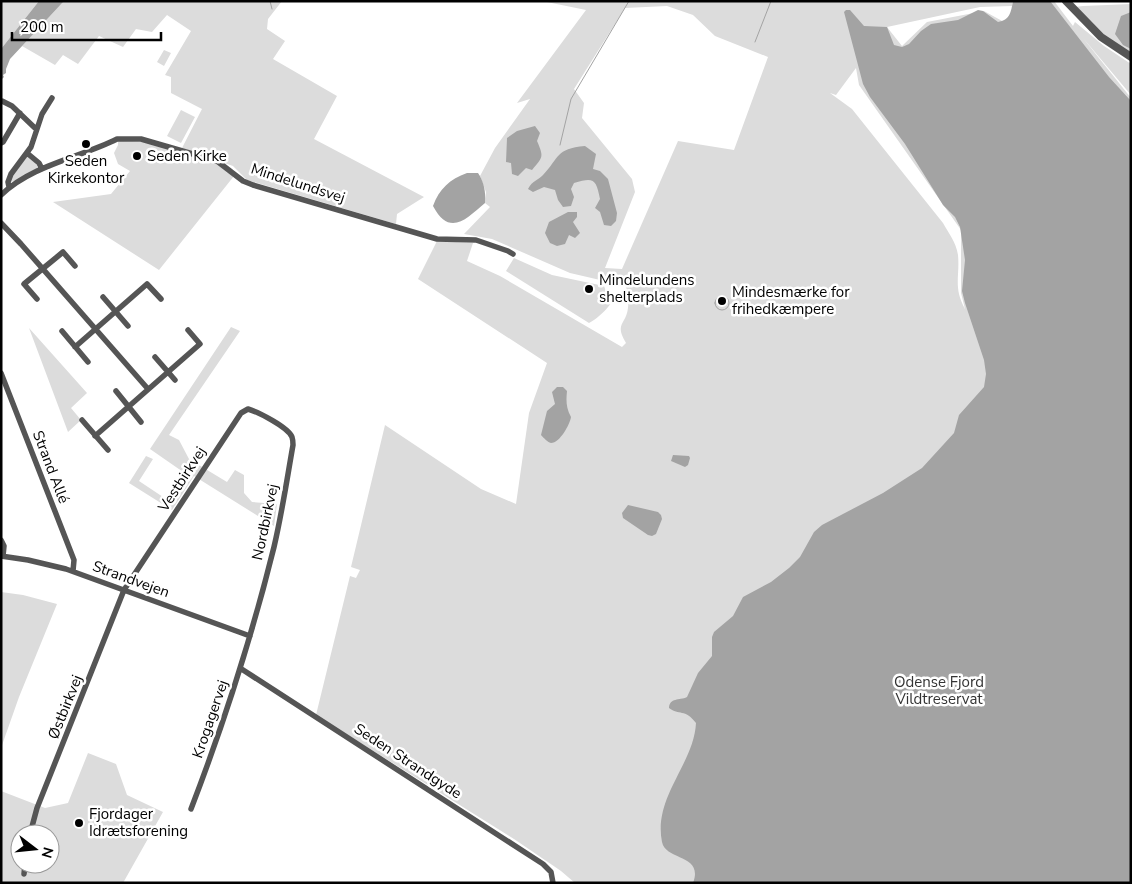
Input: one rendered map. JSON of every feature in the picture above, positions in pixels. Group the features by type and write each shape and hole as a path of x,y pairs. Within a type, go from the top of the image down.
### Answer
{"street":[{"path":"1066,1 1101,37 1131,57"},
{"path":"9,187 8,182 11,174 27,153 42,114 52,98"},
{"path":"2,101 12,106 36,128"},
{"path":"1,143 20,113"},
{"name":"Mindelundsvej","path":"1,195 9,187 28,175 117,139 141,139 217,161 253,186 437,239 476,240 513,254"},
{"path":"27,153 39,163 42,169"},
{"path":"1,224 148,389"},
{"path":"37,299 24,284 42,268 63,252 75,266"},
{"path":"75,347 147,284 161,299"},
{"path":"103,297 128,326"},
{"path":"95,436 200,344 188,330"},
{"path":"62,331 88,362"},
{"path":"155,357 175,380"},
{"name":"Strand Allé","path":"1,373 74,560 73,571"},
{"path":"116,391 141,422"},
{"name":"Vestbirkvej","path":"124,590 241,412 248,409 257,411 273,421"},
{"path":"82,420 108,450"},
{"name":"Nordbirkvej","path":"250,636 274,546 293,445 291,435 273,421"},
{"path":"1,540 4,546 2,556"},
{"name":"Strandvejen","path":"2,556 35,561 73,571 250,636"},
{"name":"Østbirkvej","path":"33,824 37,808 124,590"},
{"name":"Krogagervej","path":"191,809 211,756 250,636"},
{"name":"Seden Strandgyde","path":"240,668 543,864 551,872 554,883"}],"green space":[{"path":"1,1 39,1 1,49"},
{"path":"64,1 282,1 268,19 267,29 285,41 273,59 337,96 314,139 424,197 397,214 396,224 247,180 233,166 182,148 202,109 171,93 171,77 165,75 191,31 167,15 152,32 136,29 123,47 99,36 78,64 63,55 55,65 22,46"},
{"path":"542,1 1013,1 1012,6 980,7 887,27 902,46 927,22 984,11 1004,22 1023,1 1054,1 1073,26 1075,22 1104,46 1131,64 1131,95 1083,38 1131,98 1131,883 575,883 561,871 514,839 316,715 350,576 356,578 360,570 351,567 385,425 481,489 516,504 529,413 547,363 418,279 437,241 473,243 467,261 500,276 622,347 626,343 621,328 628,308 626,286 570,273 492,239 464,234 490,207 485,203 486,192 480,176 495,148 530,99 517,103 586,10","holes":["667,6 693,15 715,36 768,57 734,150 678,141 622,269 605,268 635,192 632,179 582,118 584,103 574,89 625,8","856,68 859,85 961,230 961,293 965,309 958,288 957,250 943,223 852,109 830,93 836,95"]},
{"path":"1131,4 1131,55 1096,31 1075,7 1083,6"},
{"path":"164,50 171,53 164,66 157,62"},
{"path":"181,110 195,117 181,143 167,136"},
{"path":"118,141 144,142 162,147 218,164 234,176 159,270 53,202 111,194 130,171 118,164 114,153"},
{"path":"29,156 37,165 37,168 16,181 10,182 10,179 26,157"},
{"path":"514,258 552,275 604,286 607,294 615,295 605,311 589,323 506,271"},
{"path":"231,327 240,331 169,435 179,440 189,459 227,482 235,470 244,475 244,493 252,502 277,504 274,526 194,476 172,510 129,483 146,456 153,459 139,481 169,501 186,474 150,449"},
{"path":"29,328 87,393 71,408 81,420 68,432"},
{"path":"1,592 23,595 57,604 19,697 1,748"},
{"name":"Fjordager Idrætsforening","path":"88,753 116,764 127,795 163,812 123,883 1,883 1,791 45,808 68,803"}],"shaded area":[{"path":"39,1 64,1 10,59 2,79 1,49"},
{"name":"Odense Fjord Vildtreservat","path":"1013,1 1050,1 1109,77 1131,101 1131,883 693,883 695,874 693,867 689,862 665,848 662,842 663,810 668,795 689,753 696,723 689,715 669,708 671,702 687,697 698,673 712,656 712,637 714,632 733,616 743,597 771,582 789,568 800,557 814,532 822,525 883,493 922,468 954,433 959,415 984,387 986,374 984,360 962,291 965,260 960,227 955,217 943,205 905,144 870,97 863,84 844,12 850,10 864,26 887,27 894,45 902,47 909,44 921,31 931,24 958,20 978,10 983,11 998,22 1002,21 1009,15"},
{"path":"1131,12 1131,49 1123,45 1115,34 1121,16"},
{"path":"535,126 540,133 537,141 541,150 541,157 532,170 526,168 518,176 512,174 511,163 506,162 507,138 517,131"},
{"path":"585,146 596,154 593,169 600,171 608,179 617,213 616,221 611,226 604,225 600,212 595,208 600,199 597,187 593,181 586,180 574,183 571,189 574,197 571,206 563,207 558,200 555,190 544,187 533,192 528,189 533,182 543,175 559,155 568,149"},
{"path":"467,173 478,173 480,176 484,187 485,203 459,222 452,223 446,221 439,216 433,206 435,200 446,185 455,178"},
{"path":"568,212 577,212 577,217 573,222 580,233 575,238 569,235 565,244 557,246 550,243 545,233 549,222"},
{"path":"557,387 563,387 567,391 568,411 571,417 561,437 551,443 541,435 547,411 555,404 552,392"},
{"path":"673,455 689,456 688,465 685,467 671,461"},
{"path":"628,505 658,512 661,515 662,519 656,534 648,535 623,518 622,513"}],"waterway":[{"path":"270,1 272,9"},
{"path":"560,145 571,99 629,1"},
{"path":"755,42 771,1"},
{"path":"722,296 727,298 729,303 727,308 722,310 717,308 715,303 717,298 722,296"}],"place":[{"name":"Seden Kirkekontor","path":"86,144"},
{"name":"Seden Kirke","path":"137,156"},
{"name":"Mindelundens shelterplads","path":"589,289"},
{"name":"Mindesmærke for frihedkæmpere","path":"722,301"},
{"name":"Fjordager Idrætsforening","path":"79,823"}]}
